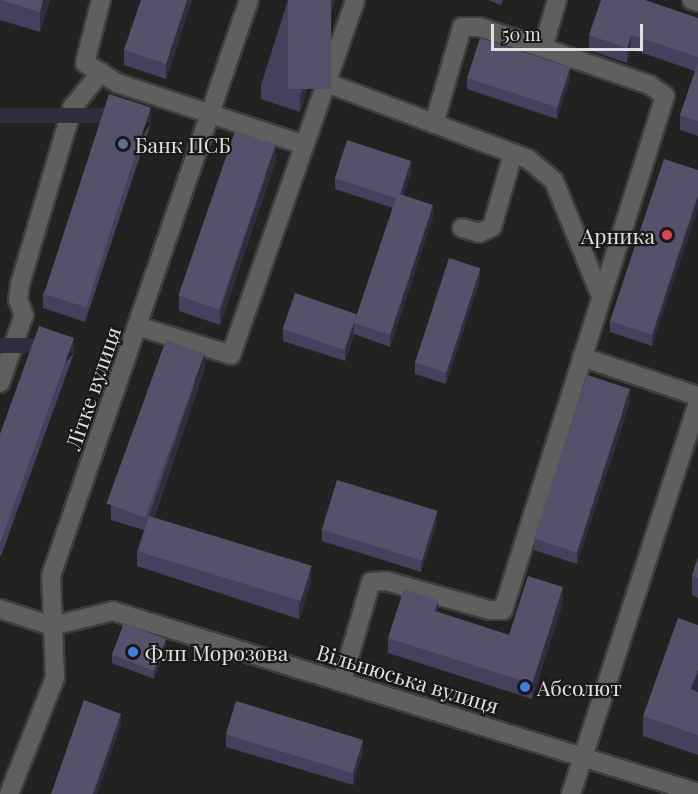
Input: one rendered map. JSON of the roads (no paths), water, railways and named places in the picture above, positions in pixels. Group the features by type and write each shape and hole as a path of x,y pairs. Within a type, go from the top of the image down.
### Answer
{"street":[{"path":"101,0 85,63 117,83 304,145"},
{"name":"Літке вулиця","path":"9,794 55,678 51,576 249,0"},
{"path":"137,326 231,355 355,0"},
{"path":"543,48 557,0"},
{"path":"692,0 698,2"},
{"path":"342,681 371,582 386,581 489,610 504,610 665,96 650,86 543,48 478,27 462,27 434,124"},
{"path":"0,383 24,315 18,300 20,284 72,108 101,72"},
{"path":"327,83 528,159 554,181 601,296"},
{"path":"462,228 479,233 492,227 513,154"},
{"path":"582,357 698,396"},
{"path":"571,794 698,404"},
{"path":"0,609 52,626"},
{"name":"Вільнюська вулиця","path":"52,626 113,611 698,793"}],"place":[{"name":"Банк ПСБ","path":"123,144"},
{"name":"Арника","path":"667,235"},
{"name":"Флп Морозова","path":"133,652"},
{"name":"Абсолют","path":"525,687"}]}
